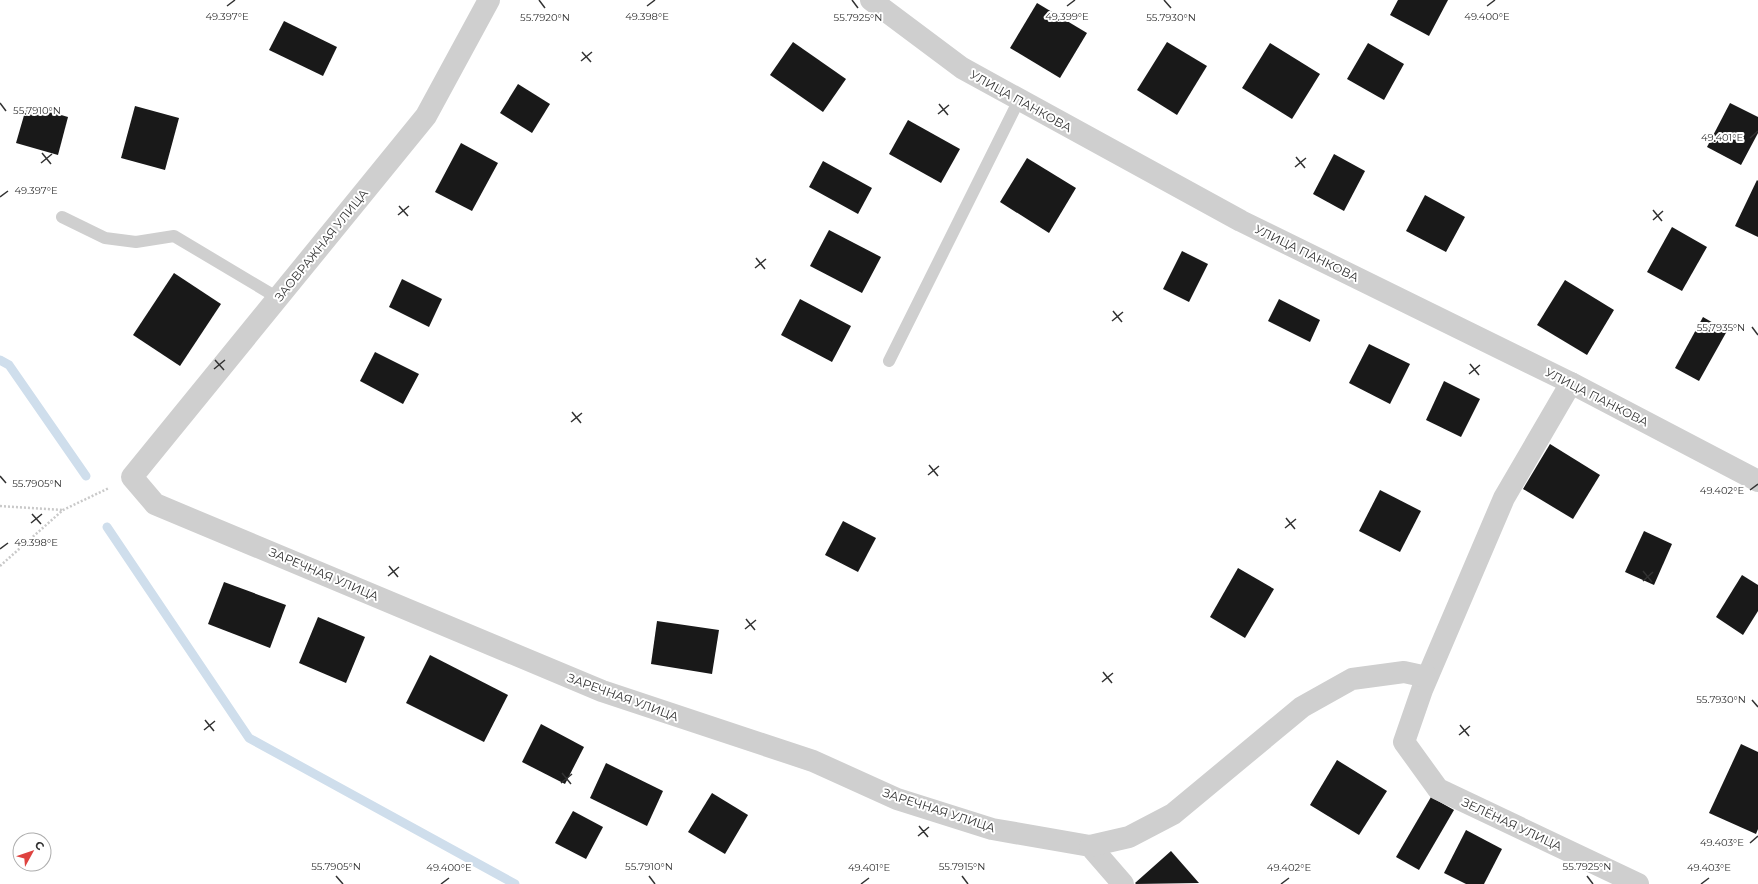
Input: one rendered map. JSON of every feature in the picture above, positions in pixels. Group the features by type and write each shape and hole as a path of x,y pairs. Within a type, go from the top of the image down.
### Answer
{"street":[{"name":"ЗАОВРАЖНАЯ УЛИЦА","path":"132,477 426,116 489,0"},
{"name":"УЛИЦА ПАНКОВА","path":"871,0 962,68 1241,221 1571,383 1758,481"},
{"path":"1123,884 1090,846 1129,837 1173,814 1302,707 1352,680 1404,672 1427,677 1504,498 1571,383"},
{"name":"ЗАРЕЧНАЯ УЛИЦА","path":"132,477 155,504 602,691 813,762 897,799 992,829 1090,846"},
{"name":"ЗЕЛЁНАЯ УЛИЦА","path":"1427,677 1404,742 1438,789 1638,884"}],"lane":[{"path":"889,361 1019,100"},
{"path":"62,217 105,238 136,242 174,236 278,298"}],"path":[{"path":"0,566 63,510 132,477"},
{"path":"0,506 63,510"}],"building":[{"path":"1398,0 1448,0 1429,36 1390,15"},
{"path":"1037,3 1087,33 1060,78 1010,48"},
{"path":"284,21 337,47 323,76 269,50"},
{"path":"793,42 846,79 823,112 770,75"},
{"path":"1167,42 1207,66 1177,115 1137,90"},
{"path":"1270,43 1320,74 1292,119 1242,88"},
{"path":"1368,43 1404,64 1384,100 1347,79"},
{"path":"518,84 550,104 532,133 500,113"},
{"path":"1730,103 1758,117 1758,133 1741,165 1707,147"},
{"path":"27,105 68,117 58,155 16,143"},
{"path":"135,106 179,118 165,170 121,158"},
{"path":"908,120 960,149 941,183 889,154"},
{"path":"461,143 498,163 472,211 435,192"},
{"path":"1334,154 1365,171 1344,211 1313,194"},
{"path":"1027,158 1076,188 1049,233 1000,202"},
{"path":"823,161 872,188 858,214 809,187"},
{"path":"1757,180 1758,181 1758,237 1735,226"},
{"path":"1425,195 1465,217 1446,252 1406,231"},
{"path":"1672,227 1707,247 1682,291 1647,272"},
{"path":"829,230 881,257 862,293 810,266"},
{"path":"1182,251 1208,264 1189,302 1163,289"},
{"path":"174,273 221,304 180,366 133,335"},
{"path":"402,279 442,299 429,327 389,307"},
{"path":"1565,280 1614,310 1587,355 1537,325"},
{"path":"800,299 851,326 832,362 781,335"},
{"path":"1279,299 1320,320 1310,342 1268,321"},
{"path":"1703,317 1727,331 1699,381 1675,368"},
{"path":"1369,344 1410,364 1390,404 1349,383"},
{"path":"375,352 419,374 403,404 360,381"},
{"path":"1444,381 1480,399 1461,437 1426,420"},
{"path":"1550,444 1600,475 1573,519 1523,489"},
{"path":"1380,490 1421,511 1400,552 1359,531"},
{"path":"843,521 876,538 858,572 825,555"},
{"path":"1644,531 1672,544 1654,585 1625,572"},
{"path":"1238,568 1274,589 1245,638 1210,617"},
{"path":"1742,575 1758,585 1758,611 1743,635 1716,617"},
{"path":"224,582 286,605 270,648 208,624"},
{"path":"318,617 365,637 346,683 299,663"},
{"path":"657,621 719,630 712,674 651,664"},
{"path":"430,655 508,695 484,742 406,703"},
{"path":"541,724 584,747 565,784 522,762"},
{"path":"1741,744 1758,752 1758,829 1756,834 1709,813"},
{"path":"1337,760 1387,791 1359,835 1310,805"},
{"path":"606,763 663,791 647,826 590,798"},
{"path":"712,793 748,815 725,854 688,832"},
{"path":"1431,797 1454,810 1419,870 1396,857"},
{"path":"573,811 603,827 586,859 555,843"},
{"path":"1466,830 1502,849 1484,884 1466,884 1444,873"},
{"path":"1171,851 1199,883 1135,883"}],"waterway":[{"path":"0,360 9,365 86,476"},
{"path":"107,527 249,738 515,884"}]}
